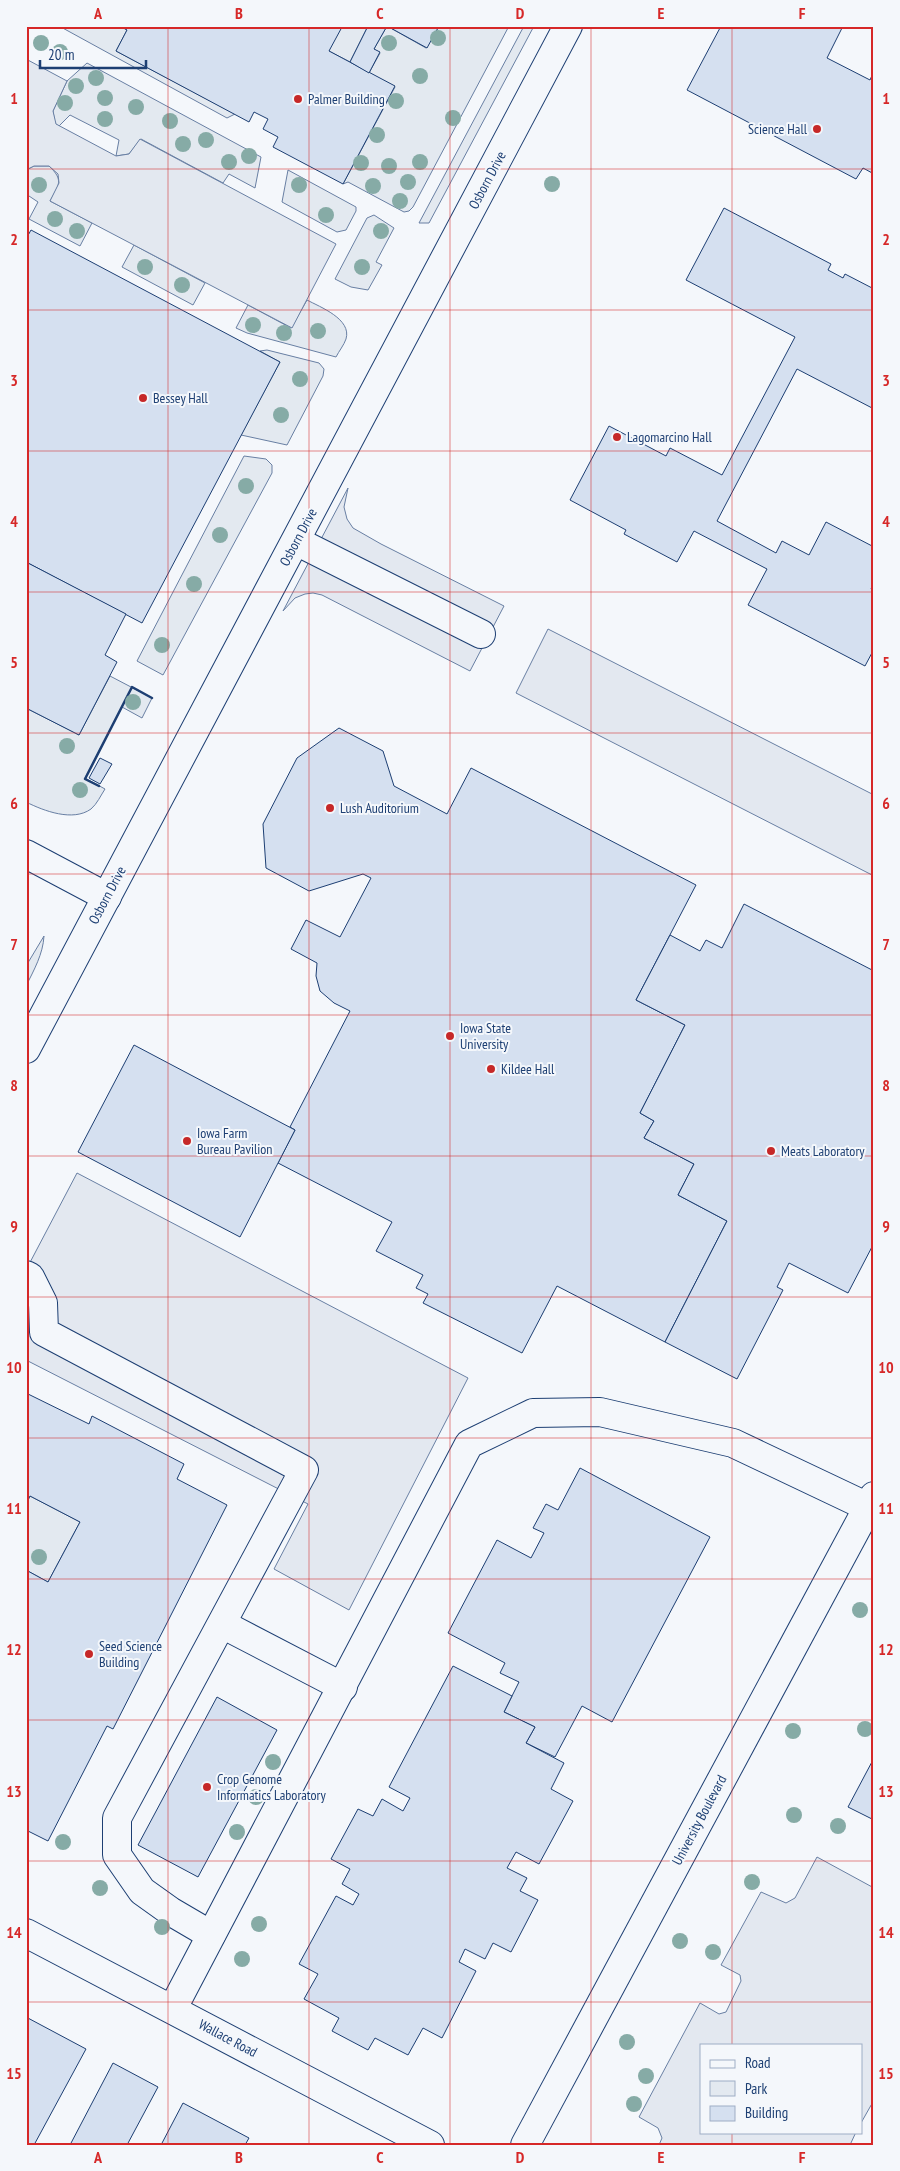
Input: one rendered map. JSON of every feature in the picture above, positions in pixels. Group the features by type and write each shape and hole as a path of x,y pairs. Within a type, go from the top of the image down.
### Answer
{"street":[{"name":"Osborn Drive","path":"26,1048 568,26"},
{"path":"296,541 481,634"},
{"path":"26,854 106,897"},
{"path":"26,1275 30,1277 43,1303 44,1332 304,1470 117,1818 117,1855 142,1891 170,1911 211,1935"},
{"path":"172,2008 343,1687 469,1444 533,1414 600,1412 733,1443 871,1501"},
{"name":"University Boulevard","path":"525,2145 871,1501"},
{"path":"222,1624 343,1687"},
{"name":"Wallace Road","path":"26,1933 430,2145"}],"green space":[{"path":"59,26 120,26 127,30 116,51 235,114 227,118"},
{"path":"325,26 368,26 350,62 329,51"},
{"path":"387,26 426,48 439,26 509,26 413,207 409,211 404,212 348,182 343,184 395,87 369,73 380,53 374,49"},
{"path":"524,26 534,26 429,223 419,223"},
{"path":"87,63 261,157 255,188 229,174 223,183 141,139 129,154 116,156 119,140 70,115 59,126 55,124 53,111 67,81"},
{"path":"34,166 49,166 57,175 58,187 50,201 92,223 80,246 29,219 38,202 26,194 26,170"},
{"path":"288,170 356,207 356,211 346,230 337,232 282,202"},
{"path":"374,215 394,228 376,262 382,265 368,290 351,287 335,279 367,218"},
{"path":"134,245 205,283 193,305 122,267"},
{"path":"307,300 327,310 344,325 347,332 346,339 336,357 247,333 236,328 248,305 291,328"},
{"path":"267,350 319,363 324,369 323,376 287,445 241,435 280,362 260,351"},
{"path":"244,456 266,459 272,465 272,473 163,675 137,661"},
{"path":"110,676 152,698 142,718 122,707 85,778 105,789 97,802 84,813 67,815 50,812 26,802 26,708 79,735"},
{"path":"44,936 40,956 26,986 26,966"},
{"path":"30,1496 80,1522 48,1582 26,1570 26,1504"}],"shaded area":[{"path":"26,59 67,81 53,111 56,124 116,156 129,154 140,139 336,244 292,328 50,201 59,183 58,174 49,166 34,166 26,170"},
{"path":"348,488 344,507 347,519 353,528 504,606 470,671 322,595 313,593 295,598 283,611"},
{"path":"548,629 874,795 874,876 516,693"},
{"path":"77,1173 468,1378 349,1610 274,1569 308,1504 26,1360 26,1270"},
{"path":"817,1857 874,1888 874,2100 862,2121 862,2044 700,2044 700,2134 855,2134 850,2145 659,2145 662,2138 658,2128 639,2117 700,2003 719,2014 726,2012 741,1981 740,1975 721,1965 761,1892 786,1903 795,1898"}],"building":[{"name":"Palmer Building","path":"120,26 342,27 329,51 395,86 343,184 273,147 278,137 263,129 268,119 254,112 249,122 116,51 127,30"},
{"path":"368,26 387,26 374,49 380,52 369,73 350,62"},
{"path":"387,26 439,26 427,48"},
{"name":"Science Hall","path":"721,26 843,26 827,58 870,80 874,71 874,174 863,168 856,179 687,90"},
{"name":"Lagomarcino Hall","path":"724,208 831,264 828,270 843,278 845,274 874,289 874,409 797,369 717,521 776,553 782,541 809,555 826,522 874,547 874,583 871,589 874,590 874,649 865,666 748,605 767,569 694,531 677,562 624,534 626,530 570,500 609,426 666,456 670,448 722,475 795,337 686,280"},
{"name":"Bessey Hall","path":"31,230 280,362 142,623 26,562 26,239"},
{"path":"26,562 126,614 105,655 117,662 79,735 26,708"},
{"name":"Kildee Hall","path":"339,728 383,751 394,786 447,814 471,768 696,885 636,1000 685,1025 640,1113 654,1121 644,1138 694,1164 678,1195 727,1221 665,1342 557,1286 522,1353 423,1303 428,1294 416,1288 423,1275 376,1251 392,1222 278,1163 295,1130 290,1127 350,1011 334,1003 320,991 316,976 317,963 291,949 306,920 340,937 371,878 363,874 309,891 266,868 263,824 297,758"},
{"path":"100,758 112,764 100,784 89,778"},
{"name":"Meats Laboratory","path":"744,904 874,971 872,981 874,982 874,1243 848,1293 789,1263 777,1287 783,1290 737,1379 665,1342 727,1221 678,1195 694,1164 644,1138 654,1121 640,1113 685,1025 636,1000 670,935 700,951 706,940 722,948"},
{"name":"Iowa Farm Bureau Pavilion","path":"134,1045 295,1130 240,1237 78,1152"},
{"name":"Seed Science Building","path":"26,1393 89,1424 92,1416 184,1464 177,1479 227,1505 113,1729 107,1726 48,1841 26,1830 26,1570 48,1582 80,1522 30,1496 26,1504"},
{"path":"580,1468 710,1537 612,1722 582,1706 555,1757 526,1743 535,1727 504,1712 519,1682 500,1673 505,1663 448,1633 497,1540 531,1558 544,1533 533,1528 546,1504 558,1510"},
{"path":"453,1666 512,1696 504,1712 535,1727 526,1743 564,1763 551,1789 573,1801 539,1864 516,1852 507,1868 527,1878 520,1891 538,1900 511,1952 493,1943 485,1959 465,1949 459,1962 476,1971 442,2038 423,2028 408,2055 375,2038 368,2050 332,2031 339,2018 304,1999 318,1974 299,1964 336,1896 353,1905 359,1894 342,1884 350,1869 331,1859 358,1809 373,1816 382,1799 403,1811 410,1798 389,1787"},
{"name":"Crop Genome Informatics Laboratory","path":"217,1697 277,1730 198,1877 138,1845"},
{"path":"874,1758 874,1820 848,1807"},
{"path":"26,2017 86,2049 34,2145 26,2145"},
{"path":"113,2063 158,2087 127,2145 70,2145"},
{"path":"183,2103 249,2138 245,2145 161,2145"}],"fence":[{"path":"871,2145 874,2140"}],"wall":[{"path":"99,786 85,779 132,687 152,698"}],"place":[{"name":"Palmer Building","path":"298,99"},
{"name":"Science Hall","path":"817,129"},
{"name":"Bessey Hall","path":"143,398"},
{"name":"Lagomarcino Hall","path":"617,437"},
{"name":"Lush Auditorium","path":"330,808"},
{"name":"Iowa State University","path":"450,1036"},
{"name":"Kildee Hall","path":"491,1069"},
{"name":"Iowa Farm Bureau Pavilion","path":"187,1141"},
{"name":"Meats Laboratory","path":"771,1151"},
{"name":"Seed Science Building","path":"89,1654"},
{"name":"Crop Genome Informatics Laboratory","path":"207,1787"}]}
